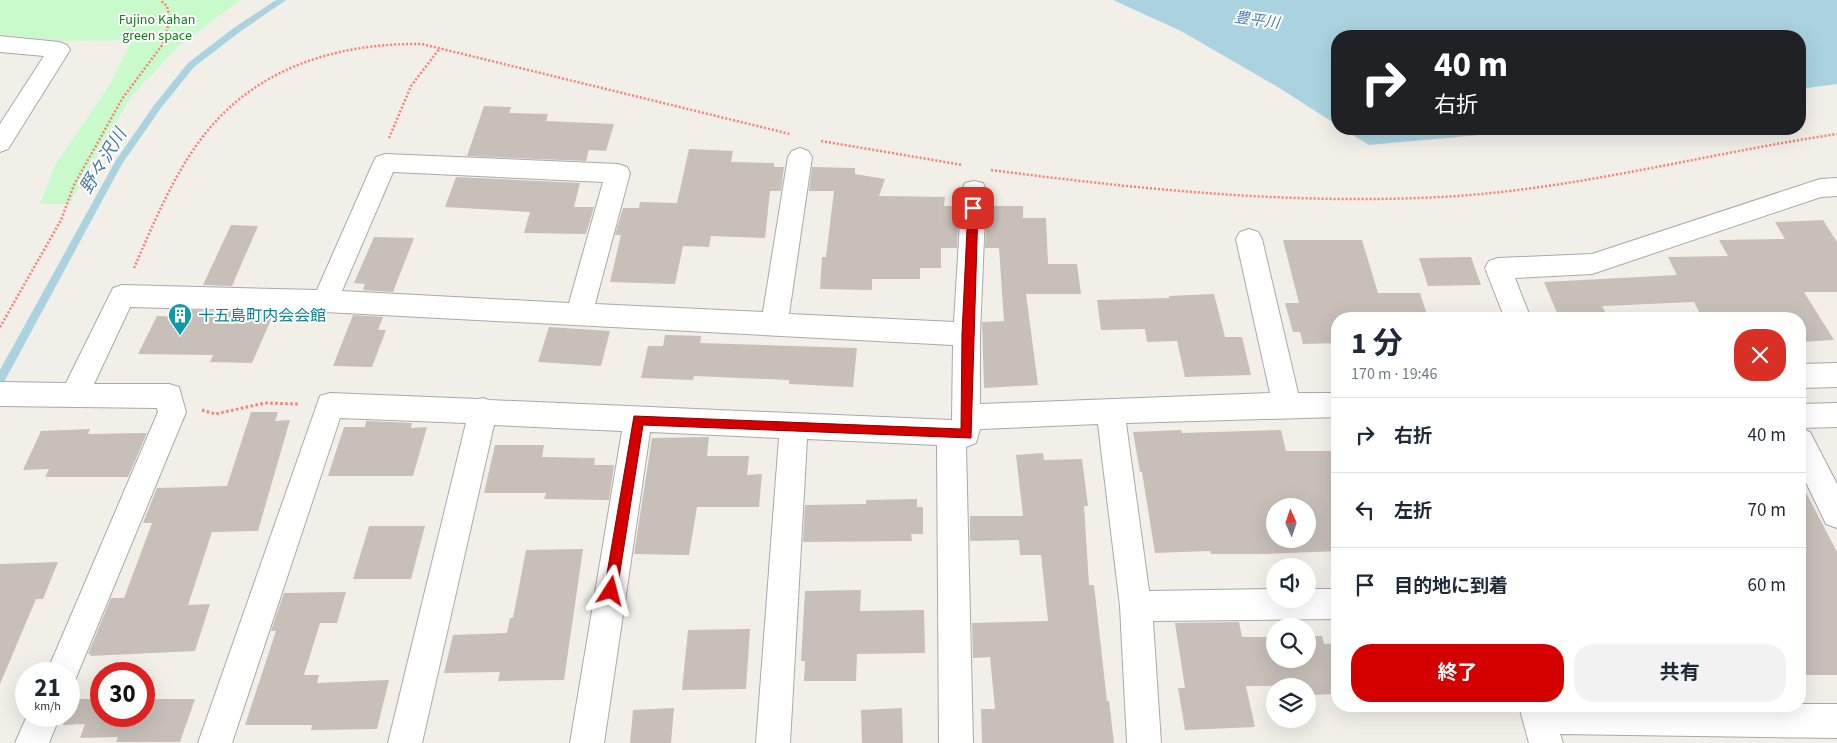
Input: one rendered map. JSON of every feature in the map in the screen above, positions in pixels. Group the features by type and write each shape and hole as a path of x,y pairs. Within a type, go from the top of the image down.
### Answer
{"street":[{"path":"0,44 59,50 0,143"},
{"path":"774,325 798,146"},
{"path":"324,301 385,163 618,173 579,313"},
{"path":"956,743 959,425 967,334 976,175"},
{"path":"1515,312 1498,268 1592,264 1820,188 1837,187"},
{"path":"1249,239 1287,405"},
{"path":"63,395 122,296 324,301 967,334"},
{"path":"1806,376 1837,375"},
{"path":"0,394 169,396 172,412 67,662"},
{"path":"215,743 330,405 483,410 638,420 794,427 959,425 1110,411 1331,405"},
{"path":"405,743 483,410"},
{"path":"1110,411 1136,606 1144,743"},
{"path":"1806,416 1837,415"},
{"path":"587,743 638,420"},
{"path":"773,743 794,427"},
{"path":"1806,453 1837,514"},
{"path":"1136,606 1331,604"},
{"path":"1540,722 1736,714 1837,721"},
{"path":"32,743 39,727"}],"path":[{"path":"0,327 61,220 74,185 122,99 163,44 170,19 167,6 160,0"},
{"path":"122,296 146,242 195,148 231,106 277,73 323,54 357,45 405,42 440,48 798,146"},
{"path":"385,163 386,147 412,86 440,48"},
{"path":"820,140 976,175 1244,197 1333,201 1402,200 1525,189 1837,134"},
{"path":"170,401 215,414 265,403 330,405"}],"green space":[{"name":"Fujino Kahan green space","path":"0,0 240,0 177,47 130,98 69,204 40,204 54,167 110,84 132,40 61,41 0,34"}],"water":[{"name":"豊平川","path":"1113,0 1837,0 1837,84 1806,88 1806,30 1331,30 1331,121 1281,89 1181,31"},
{"path":"1353,135 1478,135 1369,145"}],"building":[{"path":"484,106 511,107 509,113 548,114 546,121 614,124 606,151 589,150 586,161 467,156"},
{"path":"689,149 733,151 731,162 774,163 774,167 784,167 781,191 770,191 765,238 711,236 709,247 683,246 675,284 610,282 621,235 615,235 623,208 639,208 640,202 677,203"},
{"path":"812,167 855,168 855,174 885,179 879,196 945,197 944,206 959,206 957,248 941,248 941,268 920,268 920,279 872,279 872,290 820,289 822,257 826,257 834,191 809,191"},
{"path":"456,177 580,183 574,207 594,207 586,234 524,233 530,212 445,207"},
{"path":"987,206 1023,206 1023,218 1046,218 1048,264 1077,264 1081,294 1026,294 1038,385 984,388 982,322 1004,321 999,248 985,248"},
{"path":"1823,220 1837,242 1837,292 1804,292 1834,340 1806,342 1806,312 1699,312 1694,302 1602,306 1605,312 1557,312 1544,282 1677,275 1668,257 1728,256 1719,240 1785,239 1775,222"},
{"path":"231,225 258,226 232,286 203,285"},
{"path":"374,237 414,238 393,292 363,290 365,284 354,283"},
{"path":"1283,240 1362,240 1378,293 1420,293 1426,312 1331,312 1331,343 1303,344 1300,332 1293,332 1285,303 1299,303"},
{"path":"1471,257 1481,285 1428,286 1419,258"},
{"path":"1214,294 1225,337 1242,337 1251,375 1185,377 1177,341 1147,342 1145,329 1101,330 1097,300 1169,298 1169,296"},
{"path":"192,310 274,313 252,363 210,362 213,355 138,354 157,316 189,317"},
{"path":"353,315 383,317 378,330 386,330 372,367 333,366"},
{"path":"549,327 610,331 601,366 538,362"},
{"path":"665,335 701,336 700,343 857,348 853,387 789,384 789,380 694,376 693,380 641,378 648,346 663,346"},
{"path":"251,412 278,412 275,421 290,420 258,531 212,532 188,605 210,604 195,651 90,656 91,654 88,654 111,598 124,598 152,523 143,523 157,488 227,486"},
{"path":"366,421 412,423 411,428 427,427 413,476 328,476 344,427 365,427"},
{"path":"90,429 88,434 147,433 128,477 45,477 49,469 23,470 41,431"},
{"path":"1181,430 1182,433 1281,430 1286,451 1331,451 1331,551 1267,554 1211,554 1210,551 1155,553 1142,472 1140,472 1133,432"},
{"path":"709,437 707,456 749,456 747,475 762,474 759,507 697,507 689,555 634,554 652,438"},
{"path":"495,445 544,445 542,457 595,458 594,465 614,465 609,500 544,499 546,493 484,493"},
{"path":"1043,453 1044,460 1082,459 1088,506 1084,506 1089,585 1094,585 1107,701 1109,701 1114,743 982,743 981,709 995,709 990,657 973,658 972,623 1048,621 1041,555 1020,555 1019,540 970,541 970,516 1023,516 1016,455"},
{"path":"1806,493 1837,552 1837,675 1806,675"},
{"path":"917,499 917,507 923,507 923,534 911,534 912,541 803,542 805,505 866,504 866,500"},
{"path":"369,526 425,526 411,579 353,579"},
{"path":"583,549 564,680 498,681 500,672 444,673 453,635 507,633 510,618 513,618 526,550"},
{"path":"58,562 43,599 36,599 0,684 0,564"},
{"path":"861,590 860,611 924,610 925,653 857,654 856,681 804,681 805,661 801,661 805,591"},
{"path":"346,592 337,623 320,623 304,675 319,675 317,683 389,680 377,729 311,730 312,725 245,725 276,631 271,631 284,593"},
{"path":"1239,622 1242,637 1266,637 1266,668 1316,668 1316,636 1322,636 1324,644 1331,644 1331,694 1316,695 1316,678 1266,678 1266,686 1246,686 1255,727 1185,730 1178,688 1185,688 1175,623"},
{"path":"750,629 746,689 682,690 688,630"},
{"path":"80,699 90,699 90,727 155,727 155,699 195,699 180,742 116,742 118,737 80,738 85,724 80,724"},
{"path":"674,708 671,743 630,743 633,710"},
{"path":"902,708 903,743 862,743 861,710"}],"waterway":[{"name":"野々沢川","path":"0,379 119,162 158,106 191,65 238,29 282,0"}],"place":[{"name":"十五島町内会会館","path":"180,336"}],"route":[{"path":"611,591 638,420 966,434 967,334 973,208"}]}
